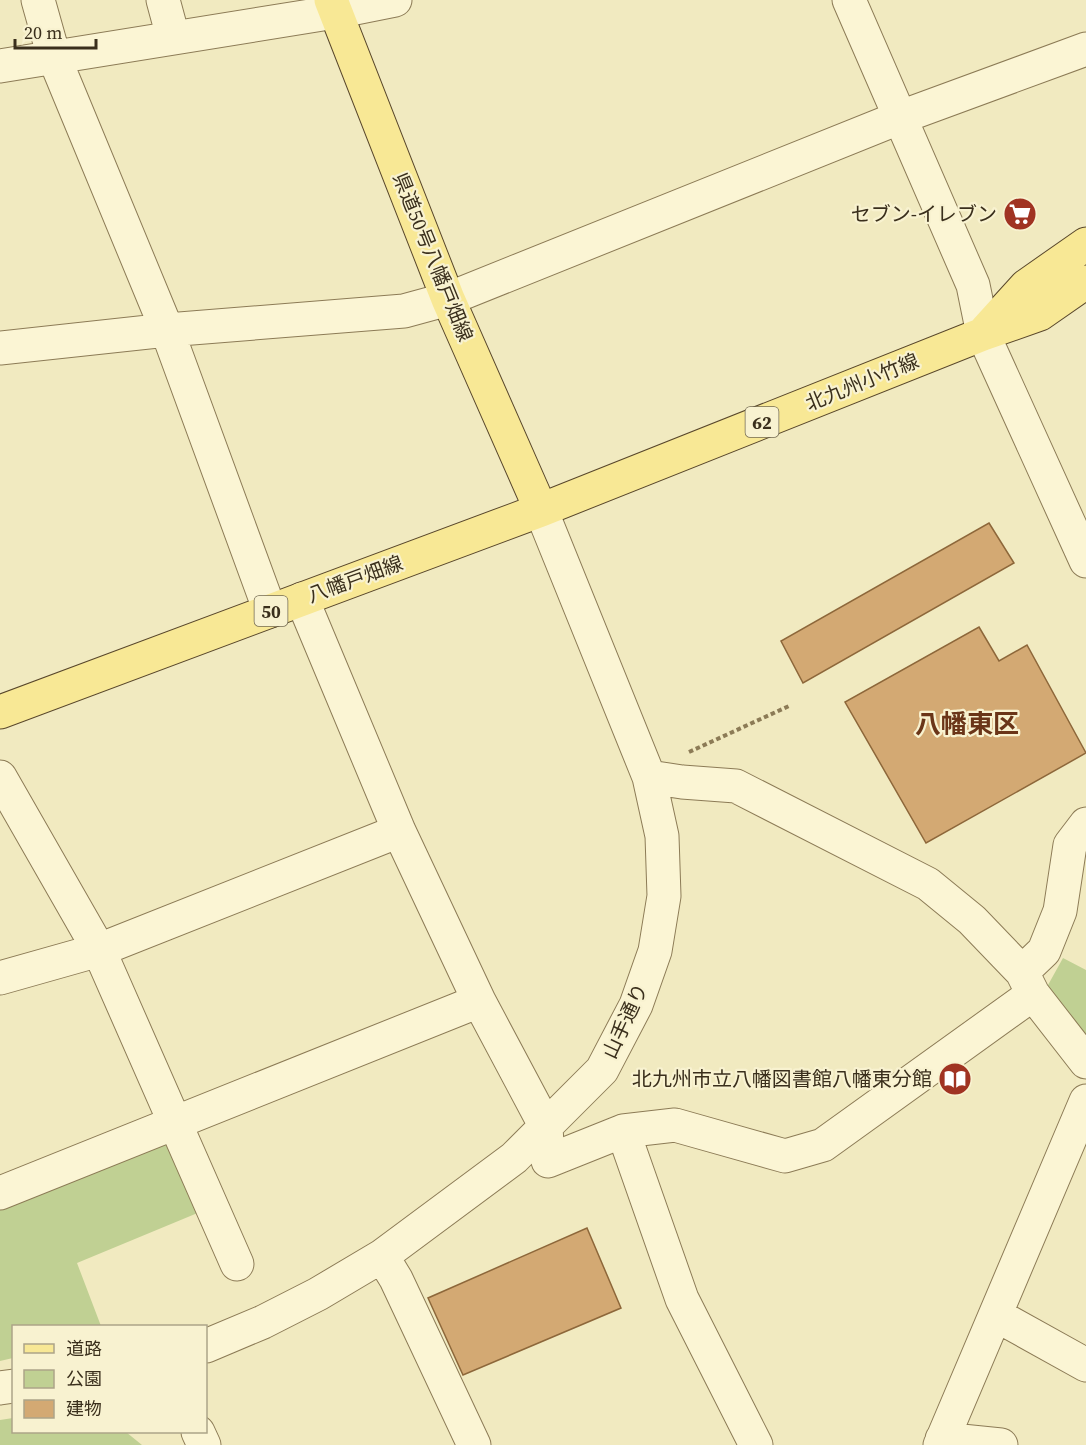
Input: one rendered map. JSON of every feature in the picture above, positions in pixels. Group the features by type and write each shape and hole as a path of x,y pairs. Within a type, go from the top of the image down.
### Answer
{"main road":[{"name":"県道50号八幡戸畑線","path":"333,6 448,300 541,510"},
{"name":"北九州小竹線","path":"983,334 1026,286 1086,244"},
{"name":"北九州小竹線","path":"541,510 983,334 1040,314 1086,282"},
{"name":"八幡戸畑線","path":"0,712 541,510"}],"street":[{"path":"38,0 54,57 167,330 270,612"},
{"path":"163,0 173,37"},
{"path":"0,66 173,37 333,6 396,0"},
{"path":"849,0 973,285 983,334 1086,561"},
{"path":"0,348 167,330 404,310 448,300 901,117 1086,49"},
{"name":"山手通り","path":"207,1346 263,1322 318,1294 381,1256 514,1158 602,1070 636,1005 655,951 664,896 662,836 649,777 541,510"},
{"path":"302,599 399,831 479,1001 546,1127 548,1161 623,1131 675,1125 785,1156 823,1145 1027,983 1044,951 1060,911 1070,844 1086,824"},
{"path":"0,777 99,950 237,1264"},
{"path":"649,777 736,786 928,884 972,920 1027,983 1086,1062"},
{"path":"0,978 99,950 399,831"},
{"path":"0,1193 479,1001"},
{"path":"1001,1445 941,1442 1086,1101"},
{"path":"623,1131 682,1299 756,1445"},
{"path":"381,1256 396,1279 474,1445"},
{"path":"996,1314 1086,1365"}],"path":[{"path":"687,753 789,706"}],"green space":[{"path":"1063,958 1086,970 1086,1038 1043,994"},
{"path":"169,1138 200,1212 77,1263 101,1325 12,1325 12,1358 0,1361 0,1207"},
{"path":"12,1418 12,1433 127,1433 142,1445 0,1445 0,1420"}],"building":[{"path":"989,523 1014,563 803,683 781,641"},
{"path":"979,627 999,661 1027,645 1086,753 926,843 845,702"},
{"path":"587,1228 621,1308 463,1375 428,1298"}],"place":[{"name":"セブン-イレブン","path":"1020,214"},
{"name":"北九州市立八幡図書館八幡東分館","path":"955,1079"}],"district":[{"name":"八幡東区","path":"967,724"}]}
